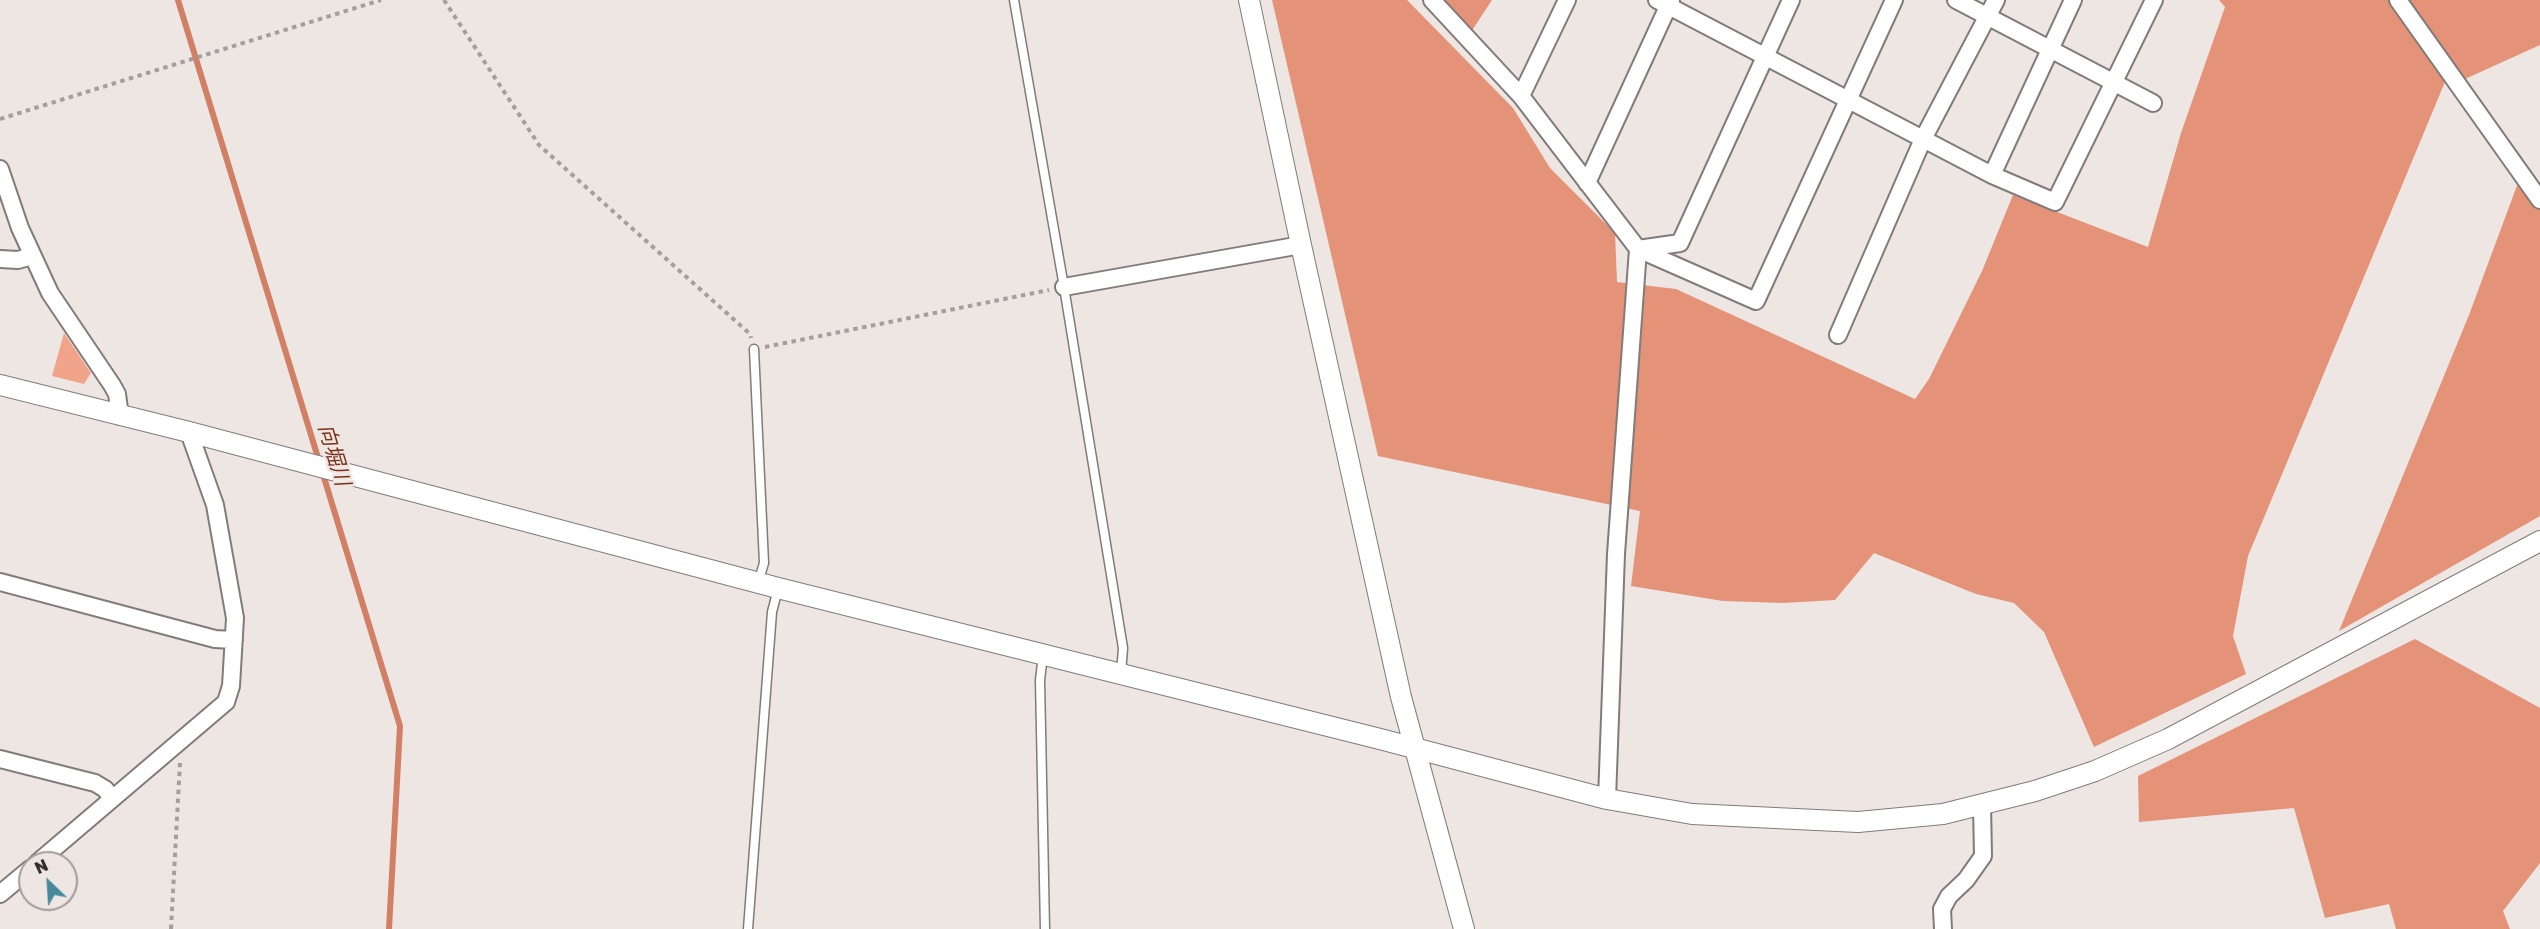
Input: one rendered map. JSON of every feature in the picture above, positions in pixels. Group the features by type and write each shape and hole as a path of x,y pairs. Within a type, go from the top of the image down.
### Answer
{"street":[{"path":"1249,0 1398,685 1464,929"},
{"path":"1432,0 1521,96 1638,249 1756,301 1894,0"},
{"path":"1521,96 1567,0"},
{"path":"1638,249 1680,243 1791,0"},
{"path":"1956,0 2153,103"},
{"path":"1838,335 1923,139 1996,0"},
{"path":"1992,175 2073,0"},
{"path":"1587,183 1666,2 1992,175 2055,202 2154,0"},
{"path":"2398,0 2540,200"},
{"path":"0,169 32,256 62,313 117,393 120,416"},
{"path":"1064,287 1301,245"},
{"path":"1607,799 1616,554 1638,249"},
{"path":"0,259 18,260 32,256"},
{"path":"0,386 189,432 758,583 1415,748 1607,799 1692,814 1858,822 1943,814 2035,791 2095,771 2168,739 2540,541"},
{"path":"51,851 225,702 231,686 235,618 215,505 189,432"},
{"path":"0,582 215,639 234,639"},
{"path":"0,759 95,783 105,789 112,798"},
{"path":"1943,929 1942,909 1949,896 1966,880 1983,856 1982,805"},
{"path":"0,894 18,879"}],"lane":[{"path":"1014,0 1123,648 1121,675"},
{"path":"754,349 764,563 758,583"},
{"path":"748,929 772,612 778,588"},
{"path":"1043,655 1040,680 1045,929"}],"path":[{"path":"0,119 381,0"},
{"path":"444,0 539,145 750,334 754,349 1064,287"},
{"path":"171,748 180,760 171,929"}],"shaded area":[{"path":"1272,0 1407,0 1513,108 1550,168 1615,233 1617,282 1676,289 1915,399 1929,379 1982,271 2013,195 2148,247 2181,133 2225,7 2219,0 2540,0 2540,45 2465,79 2452,65 2248,556 2233,636 2246,674 2094,747 2044,632 2014,603 1976,594 1874,553 1835,600 1783,603 1723,601 1631,586 1640,511 1378,456"},
{"path":"1442,0 1492,0 1471,32"},
{"path":"2522,172 2540,190 2540,516 2339,631 2469,315"},
{"path":"64,333 91,373 84,384 52,376"},
{"path":"2415,639 2540,708 2540,863 2503,911 2510,929 2396,929 2389,904 2325,918 2294,808 2139,822 2138,776"}],"waterway":[{"name":"向堀川","path":"178,0 319,461"},
{"name":"向堀川","path":"322,471 400,726 389,929"}]}
